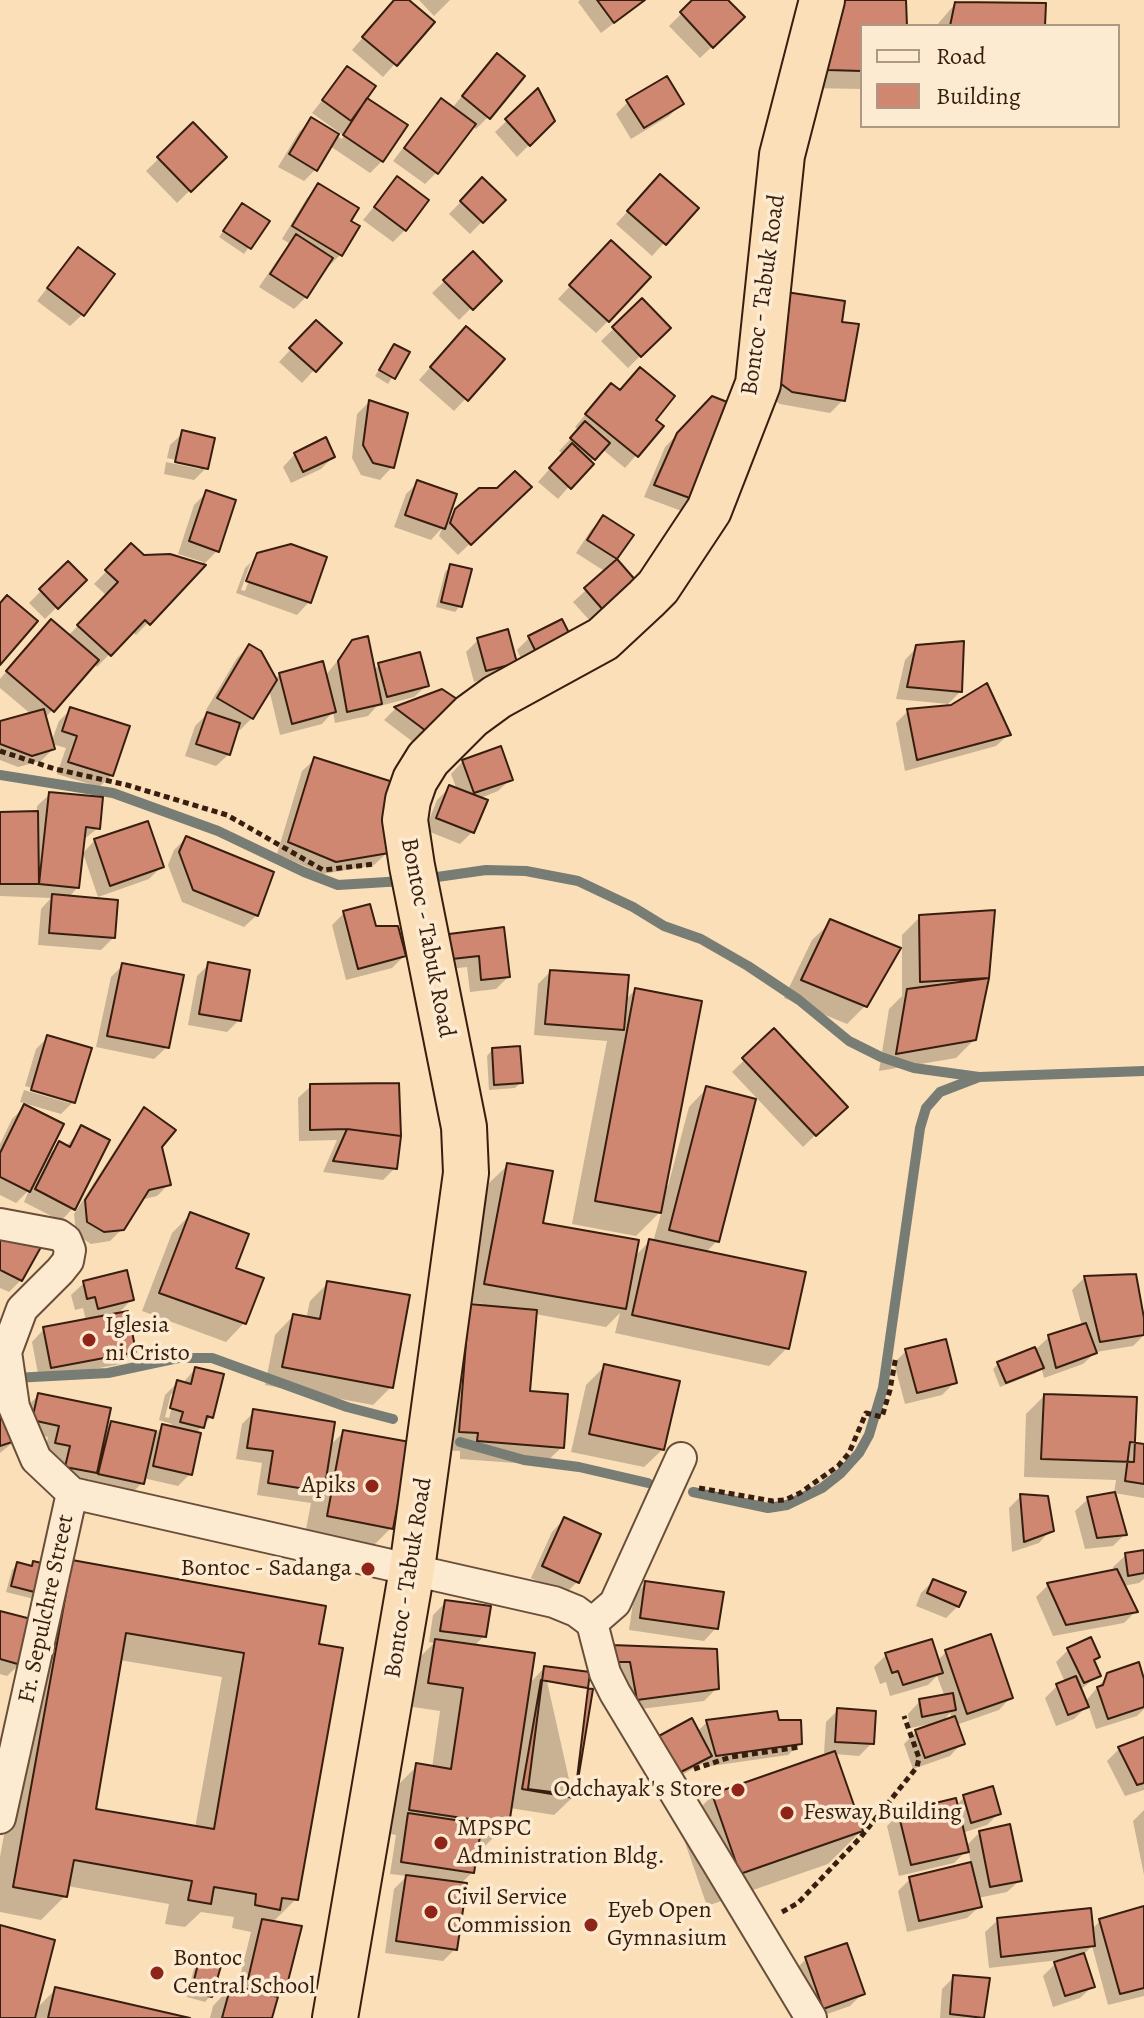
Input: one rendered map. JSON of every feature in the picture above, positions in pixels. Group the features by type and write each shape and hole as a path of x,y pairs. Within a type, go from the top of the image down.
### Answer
{"highway":[{"name":"Bontoc - Tabuk Road","path":"335,2018 412,1569 466,1173 464,1127 413,872 405,820 408,800 415,780 428,759 463,724 497,697 603,639 658,587 714,500 758,384 782,155 822,0"}],"street":[{"path":"0,1224 59,1235 66,1240 70,1250 68,1261 60,1271 22,1309 6,1356 12,1400 36,1459 72,1493 554,1602 576,1611 592,1623 605,1673 615,1693 811,2018"},
{"path":"592,1623 615,1603 676,1470"},
{"name":"Fr. Sepulchre Street","path":"0,1818 72,1493"}],"path":[{"path":"0,751 227,815 323,870 413,872"},
{"path":"676,1470 773,1501 785,1500 800,1493 838,1466 849,1453 866,1413 882,1417 896,1356"},
{"path":"798,1903 860,1838 917,1767 919,1758 904,1716"},
{"path":"699,1767 731,1757 800,1747"}],"building":[{"path":"394,0 409,0 435,22 397,66 362,37"},
{"path":"597,0 645,0 614,23"},
{"path":"692,0 728,0 745,17 713,48 680,12"},
{"path":"843,0 906,0 907,24 860,24 860,71 827,70"},
{"path":"955,2 1046,3 1045,24 950,24"},
{"path":"497,53 525,76 490,119 462,96"},
{"path":"347,66 376,86 351,121 322,100"},
{"path":"667,76 684,104 644,128 626,100"},
{"path":"538,88 555,121 530,146 505,119"},
{"path":"367,98 408,125 383,162 343,135"},
{"path":"441,98 476,124 438,174 404,148"},
{"path":"311,117 339,134 317,171 289,154"},
{"path":"193,122 227,157 191,192 157,157"},
{"path":"660,174 699,208 666,245 627,211"},
{"path":"397,176 429,200 406,231 374,207"},
{"path":"482,177 506,200 483,223 460,201"},
{"path":"318,183 359,208 351,221 360,226 342,256 292,226"},
{"path":"242,203 270,221 251,249 223,231"},
{"path":"296,234 333,258 307,298 270,274"},
{"path":"611,240 651,277 609,322 569,285"},
{"path":"78,247 115,274 84,316 47,288"},
{"path":"473,251 502,281 473,310 443,280"},
{"path":"786,292 845,301 842,322 859,324 845,401 792,392 773,378"},
{"path":"642,298 671,328 641,357 612,327"},
{"path":"316,320 342,343 316,372 289,348"},
{"path":"466,326 505,359 468,401 430,367"},
{"path":"394,344 410,352 395,379 379,370"},
{"path":"640,367 675,396 656,420 664,426 638,457 585,414 611,383 620,390"},
{"path":"712,396 745,409 709,505 654,485 677,433"},
{"path":"369,400 408,413 394,468 373,463 363,445"},
{"path":"585,421 610,443 595,460 570,438"},
{"path":"182,430 215,438 208,469 175,462"},
{"path":"326,437 335,457 303,472 294,453"},
{"path":"572,443 594,464 571,489 549,468"},
{"path":"515,471 532,487 471,545 450,523 455,509 479,488 497,488"},
{"path":"417,480 457,494 445,529 405,515"},
{"path":"206,490 236,500 219,552 189,541"},
{"path":"603,515 634,535 617,559 587,540"},
{"path":"131,543 144,555 170,554 206,565 150,625 145,620 111,656 77,625 118,582 105,570"},
{"path":"291,544 327,557 311,603 246,581 257,553"},
{"path":"617,559 637,582 604,611 584,588"},
{"path":"68,561 87,580 58,609 39,589"},
{"path":"450,564 472,569 462,607 441,602"},
{"path":"7,595 38,621 0,665 0,603"},
{"path":"51,619 99,660 54,712 6,671"},
{"path":"562,619 574,643 540,660 528,636"},
{"path":"508,629 517,663 486,671 477,638"},
{"path":"368,636 382,704 347,712 338,661 352,640"},
{"path":"964,641 962,692 907,687 916,645"},
{"path":"249,644 261,651 277,680 253,719 217,698"},
{"path":"420,652 429,686 387,697 378,663"},
{"path":"323,661 336,712 292,724 279,673"},
{"path":"987,683 1011,735 917,760 907,709 951,705"},
{"path":"442,689 463,703 434,737 394,707"},
{"path":"70,707 130,726 113,776 68,762 77,736 62,731"},
{"path":"44,709 55,749 32,756 0,744 0,721"},
{"path":"207,712 240,723 230,755 196,744"},
{"path":"501,746 513,780 474,793 462,760"},
{"path":"314,757 393,782 389,853 336,862 288,842"},
{"path":"449,785 488,800 474,833 436,818"},
{"path":"49,792 103,797 100,829 86,827 79,888 39,884"},
{"path":"38,811 39,884 0,884 0,812"},
{"path":"148,821 164,867 110,886 94,839"},
{"path":"186,836 274,872 258,916 193,890 179,852"},
{"path":"52,894 118,900 115,938 49,933"},
{"path":"370,904 376,926 398,926 406,956 358,969 343,911"},
{"path":"995,910 989,978 920,982 919,915"},
{"path":"830,919 901,948 867,1007 801,980"},
{"path":"504,927 510,977 481,980 479,956 452,959 449,934"},
{"path":"208,962 250,970 241,1021 199,1014"},
{"path":"122,963 184,975 169,1048 107,1036"},
{"path":"550,970 629,975 624,1030 545,1024"},
{"path":"989,978 976,1040 896,1054 907,989"},
{"path":"635,988 702,1001 661,1213 595,1201"},
{"path":"774,1028 848,1107 816,1136 742,1058"},
{"path":"47,1035 92,1048 75,1103 31,1090"},
{"path":"520,1046 523,1083 494,1085 492,1048"},
{"path":"399,1083 401,1136 347,1129 310,1130 310,1084"},
{"path":"706,1086 756,1099 719,1242 669,1230"},
{"path":"24,1104 64,1124 30,1192 0,1177 0,1153"},
{"path":"144,1107 176,1130 162,1147 171,1185 149,1190 124,1230 104,1232 87,1222 85,1200"},
{"path":"81,1125 110,1140 75,1210 35,1189 59,1141 70,1147"},
{"path":"347,1129 401,1136 397,1169 333,1161"},
{"path":"507,1163 553,1171 543,1223 639,1240 626,1309 484,1284"},
{"path":"190,1212 249,1234 236,1268 264,1278 246,1324 159,1293"},
{"path":"0,1232 41,1247 22,1281 0,1270"},
{"path":"649,1239 806,1272 789,1349 632,1315"},
{"path":"127,1270 134,1300 98,1309 95,1297 87,1299 83,1281"},
{"path":"1136,1274 1144,1335 1100,1342 1084,1276"},
{"path":"327,1281 410,1295 393,1388 282,1367 293,1314 320,1319"},
{"path":"469,1304 537,1310 530,1391 568,1394 564,1448 477,1441 478,1433 459,1432"},
{"name":"Iglesia ni Cristo","path":"128,1311 136,1352 51,1368 43,1327"},
{"path":"1086,1323 1097,1353 1056,1368 1048,1335"},
{"path":"946,1339 957,1383 917,1393 905,1349"},
{"path":"1035,1347 1044,1368 1006,1383 997,1362"},
{"path":"604,1364 680,1381 664,1450 589,1434"},
{"path":"195,1367 224,1374 213,1418 207,1416 204,1428 180,1422 183,1412 170,1408 177,1380 191,1384"},
{"path":"0,1390 18,1440 0,1446"},
{"path":"38,1393 111,1408 97,1473 65,1467 70,1446 55,1443 59,1426 32,1420"},
{"path":"1044,1394 1137,1397 1134,1462 1041,1459"},
{"path":"253,1409 335,1422 324,1492 268,1483 273,1451 247,1448"},
{"path":"111,1421 156,1431 144,1484 98,1474"},
{"path":"162,1424 201,1433 192,1475 153,1466"},
{"path":"343,1430 410,1442 393,1529 327,1516"},
{"path":"1130,1442 1144,1444 1144,1484 1125,1481"},
{"path":"1115,1492 1127,1535 1097,1538 1087,1497"},
{"path":"1020,1494 1048,1496 1054,1531 1024,1542"},
{"path":"564,1517 601,1534 579,1583 542,1566"},
{"path":"1144,1550 1144,1573 1128,1576 1125,1553"},
{"path":"72,1560 326,1606 319,1644 343,1648 298,1900 282,1898 280,1910 255,1905 256,1894 214,1887 211,1904 188,1900 192,1881 74,1860 67,1897 13,1887","holes":["126,1633 244,1653 214,1829 96,1809"]},
{"path":"33,1561 50,1565 42,1594 11,1586 17,1562 32,1566"},
{"path":"1117,1569 1138,1612 1066,1625 1047,1583"},
{"path":"933,1579 966,1592 959,1607 927,1593"},
{"path":"645,1581 724,1592 718,1629 640,1618"},
{"path":"445,1600 491,1606 486,1637 440,1631"},
{"path":"0,1611 35,1620 21,1665 0,1659"},
{"path":"991,1634 1013,1698 967,1714 945,1650"},
{"path":"1091,1637 1100,1657 1094,1660 1101,1676 1084,1683 1067,1648"},
{"path":"435,1639 535,1653 509,1825 409,1810 416,1763 451,1769 463,1688 428,1683"},
{"path":"932,1639 943,1673 903,1685 898,1671 892,1673 885,1653"},
{"path":"612,1645 717,1649 719,1689 637,1700 630,1662 611,1662"},
{"path":"1139,1662 1144,1679 1144,1707 1108,1719 1097,1687 1103,1685 1107,1673"},
{"path":"544,1666 590,1672 575,1795 528,1789"},
{"path":"1076,1676 1089,1707 1068,1715 1056,1684"},
{"path":"541,1680 593,1689 575,1798 522,1789"},
{"path":"953,1693 956,1710 922,1717 919,1699"},
{"path":"837,1708 876,1711 874,1744 835,1742"},
{"path":"777,1711 779,1720 801,1720 802,1744 716,1756 706,1720"},
{"path":"955,1716 965,1744 925,1758 915,1730"},
{"path":"692,1718 712,1756 677,1774 657,1737"},
{"path":"1144,1737 1144,1783 1137,1785 1118,1747"},
{"name":"Fesway Building","path":"835,1751 863,1831 740,1874 712,1794"},
{"path":"993,1786 1001,1814 971,1823 963,1795"},
{"path":"956,1798 969,1852 911,1865 898,1812"},
{"name":"MPSPC Administration Bldg.","path":"408,1813 482,1824 474,1873 401,1862"},
{"path":"1010,1824 1022,1881 990,1887 979,1831"},
{"path":"971,1862 982,1907 919,1921 909,1877"},
{"name":"Civil Service Commission","path":"406,1875 467,1883 457,1950 396,1941"},
{"path":"1144,1906 1144,1988 1120,1994 1099,1919"},
{"path":"1091,1908 1095,1946 1001,1957 997,1918"},
{"path":"262,1919 302,1926 286,1989 248,1979"},
{"path":"0,1925 55,1940 35,2018 0,2018"},
{"path":"847,1943 865,1994 823,2009 805,1957"},
{"path":"1084,1953 1095,1987 1065,1996 1054,1962"},
{"path":"199,1960 221,1966 212,1997 191,1992"},
{"path":"953,1975 990,1978 984,2018 950,2014"},
{"path":"231,1985 278,1997 272,2018 222,2018"},
{"path":"55,1987 190,2018 48,2018"}],"waterway":[{"path":"0,775 113,793 218,831 338,885 403,881"},
{"path":"423,879 486,870 526,871 578,881 633,907 664,926 701,939 748,966 799,1000 849,1041 881,1057 914,1068 979,1077"},
{"path":"693,1492 768,1508 787,1505 822,1488 859,1453 869,1435 883,1388 920,1128 926,1108 940,1092 979,1077 1144,1071"},
{"path":"14,1378 108,1373 178,1358 212,1358 347,1407 393,1419"},
{"path":"460,1442 524,1460 579,1467 648,1483"}],"place":[{"name":"Iglesia ni Cristo","path":"89,1340"},
{"name":"Apiks","path":"372,1486"},
{"name":"Bontoc - Sadanga","path":"368,1569"},
{"name":"Odchayak's Store","path":"738,1790"},
{"name":"Fesway Building","path":"787,1813"},
{"name":"MPSPC Administration Bldg.","path":"441,1843"},
{"name":"Civil Service Commission","path":"431,1912"},
{"name":"Eyeb Open Gymnasium","path":"591,1925"},
{"name":"Bontoc Central School","path":"157,1973"}]}
